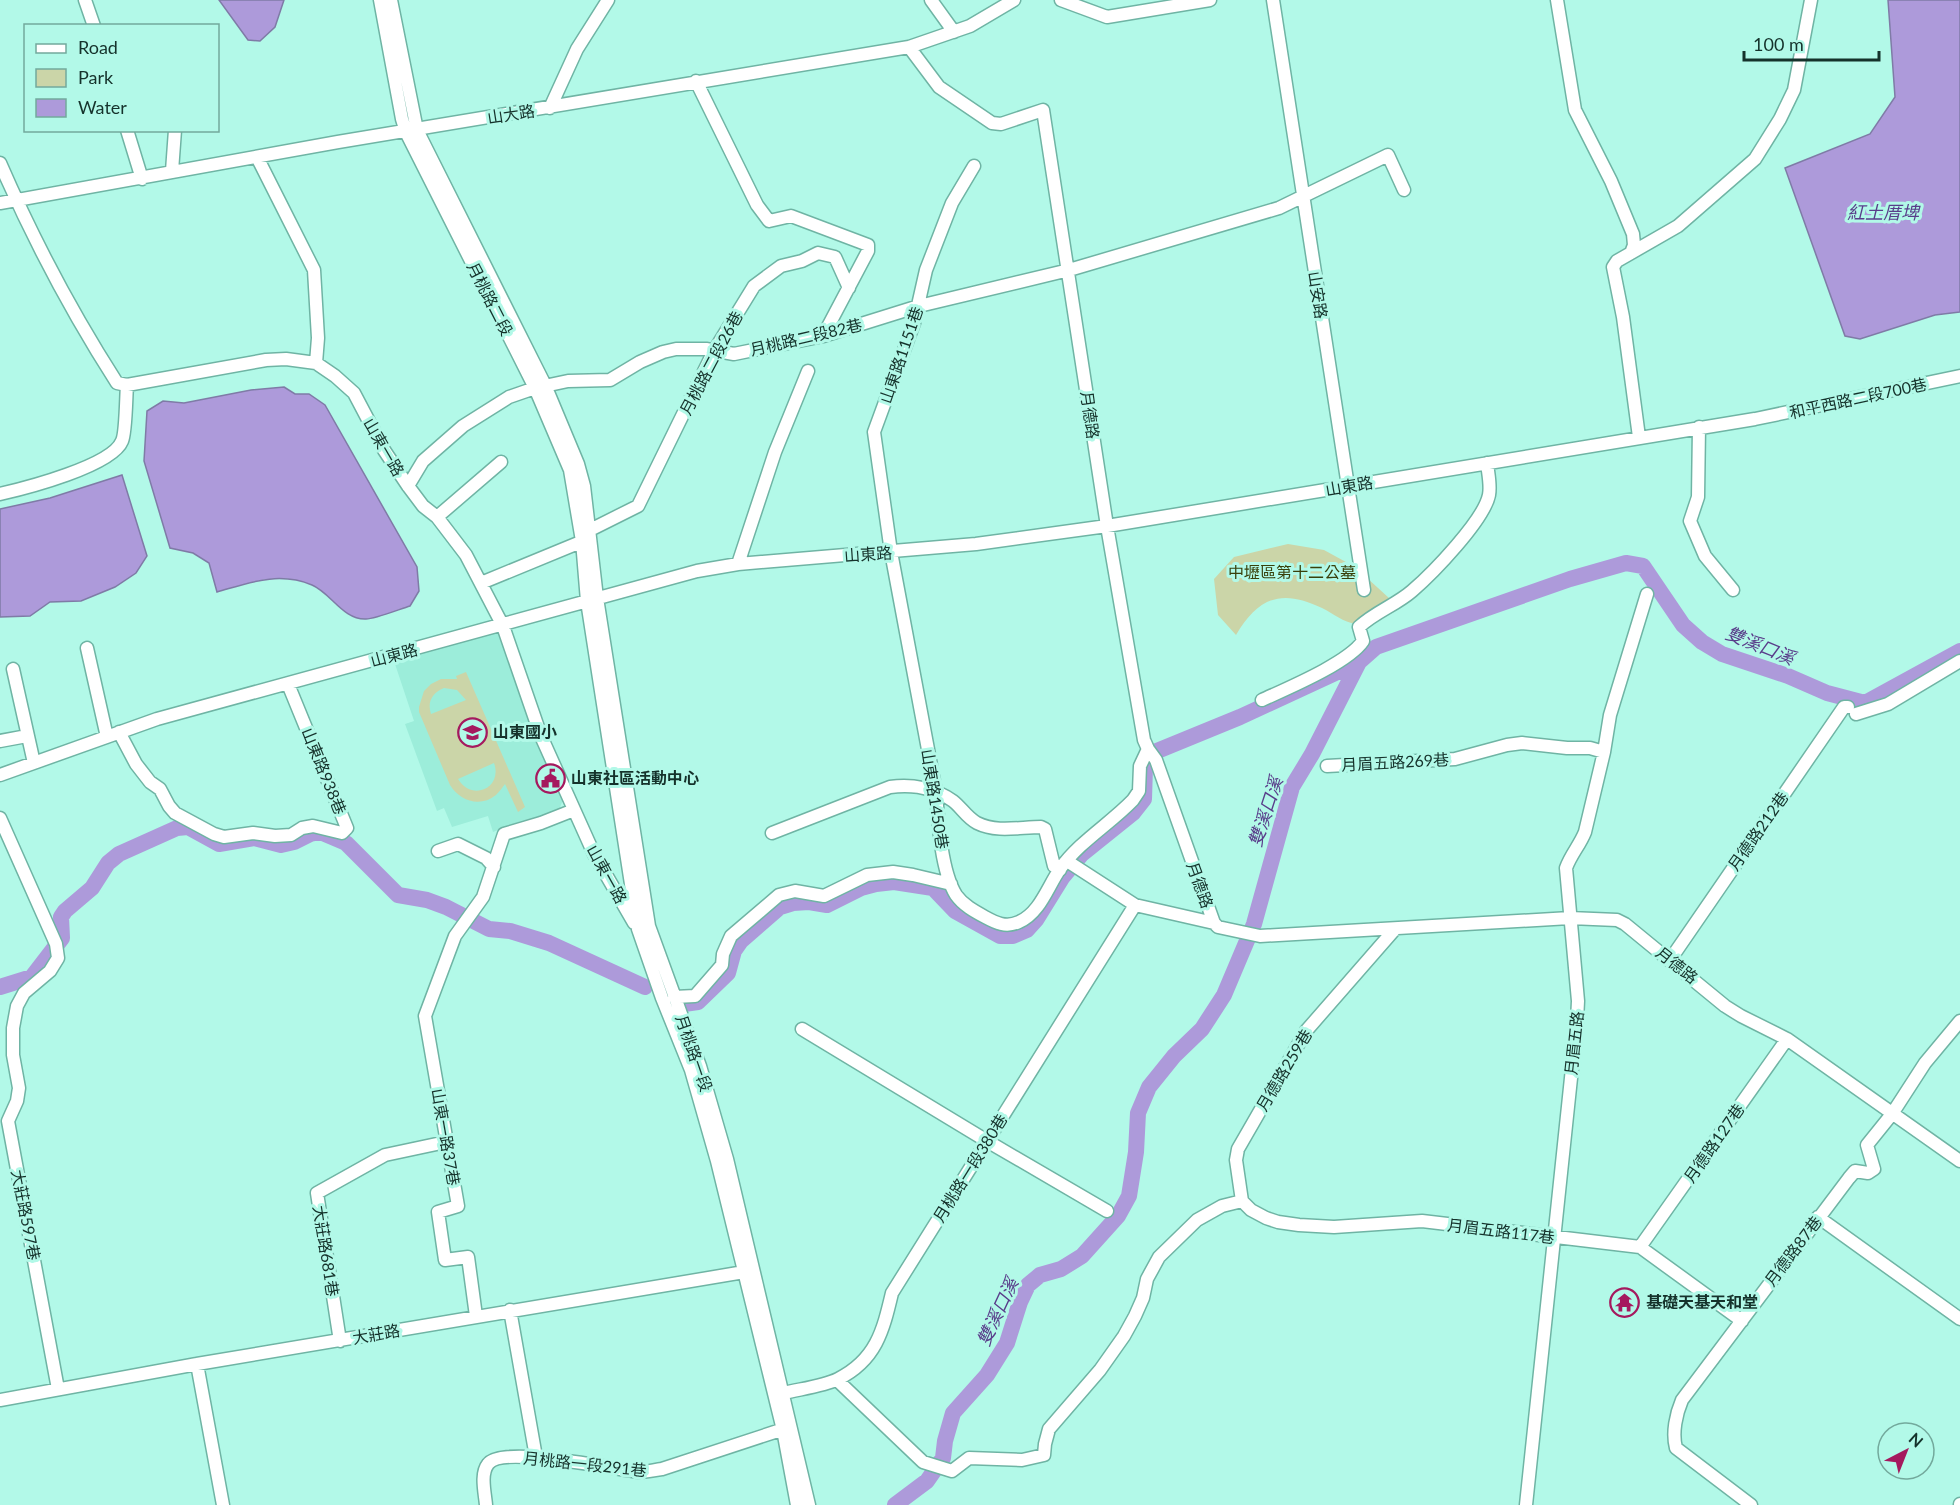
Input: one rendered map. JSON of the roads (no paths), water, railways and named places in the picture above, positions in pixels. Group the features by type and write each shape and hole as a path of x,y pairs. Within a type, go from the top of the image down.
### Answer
{"street":[{"path":"85,0 92,24"},
{"name":"月桃路二段","path":"380,0 412,131 578,464 584,486 592,599"},
{"name":"月桃路二段","path":"391,0 412,131"},
{"path":"550,108 577,49 608,0"},
{"path":"931,0 954,32"},
{"name":"山大路","path":"0,203 142,179 171,171 909,47 969,26 1014,0"},
{"path":"1061,0 1107,17 1210,0"},
{"name":"山安路","path":"1273,0 1364,590"},
{"path":"1557,0 1575,110 1611,181 1633,234 1634,245 1631,253"},
{"path":"1639,437 1623,317 1613,267 1617,261 1678,226 1755,159 1780,119 1794,90 1811,0"},
{"name":"月德路","path":"909,47 939,87 992,123 1000,124 1042,110 1069,270 1107,526 1144,740 1156,760 1214,923 1218,927 1260,936 1570,918 1617,920 1733,1011 1787,1039 1960,1161"},
{"path":"696,81 757,205 769,221 791,216 868,245 868,251 823,336"},
{"path":"129,132 142,179"},
{"path":"171,171 175,132"},
{"name":"月桃路二段82巷","path":"408,486 423,461 464,426 510,397 540,386 568,381 610,380 640,362 669,351 706,349 734,354 823,336 919,306 1069,270 1279,208 1388,154 1404,190"},
{"path":"257,157 314,270 318,339 316,363"},
{"path":"0,163 16,201 81,327 117,382 127,385 122,442 107,458 26,488 0,494"},
{"name":"山東路1151巷","path":"891,552 874,432 919,306 926,270 952,203 974,166"},
{"name":"月桃路二段26巷","path":"480,583 588,536 638,506 714,351 754,286 781,266 802,261 818,253 835,257 849,288"},
{"name":"山東一路","path":"127,385 266,360 286,359 316,363 354,393 384,450 408,486 423,506 437,517 466,555 503,626 541,736 594,854 644,927"},
{"path":"738,564 775,452 808,371"},
{"name":"和平西路二段700巷","path":"1755,419 1960,376"},
{"name":"山東路","path":"0,775 158,719 698,571 738,564 976,544 1107,526 1755,419"},
{"path":"1699,427 1698,497 1690,521 1705,556 1733,590"},
{"path":"437,517 501,462"},
{"path":"1262,700 1329,667 1359,648 1363,642 1359,627 1412,592 1444,559 1485,507 1490,494 1487,463"},
{"name":"山東路1450巷","path":"891,552 936,792 938,821 951,884 957,896 967,906 996,924 1008,925 1020,922 1032,913 1063,865"},
{"name":"月眉五路","path":"1526,1505 1577,1011 1566,868 1585,832 1610,716 1647,594"},
{"name":"月桃路一段","path":"592,599 644,927 662,998 691,1070 722,1160"},
{"path":"87,648 113,734"},
{"name":"月德路212巷","path":"1670,960 1844,707 1852,710 1888,704 1960,661"},
{"path":"13,669 34,763"},
{"name":"山東路938巷","path":"113,734 150,782 160,789 175,813 214,834 224,837 253,832 283,836 313,826 342,833 347,828 288,684"},
{"path":"0,741 27,736"},
{"name":"月眉五路269巷","path":"1327,766 1455,759 1522,743 1590,748 1604,752"},
{"path":"1063,865 1076,849 1133,800 1139,791 1140,766 1148,749"},
{"path":"772,833 890,787 909,786 936,792 953,801 975,823 1010,830 1041,827 1045,829 1054,866 1063,865 1080,871 1135,905 1214,923"},
{"path":"494,867 504,834 574,810"},
{"name":"大莊路597巷","path":"0,818 56,947 58,958 51,971 24,993 18,1006 13,1028 13,1055 19,1088 17,1101 8,1121 58,1389"},
{"path":"438,851 458,844 486,858 494,867"},
{"name":"山東一路37巷","path":"476,1316 468,1257 445,1260 438,1212 458,1206 425,1016 455,936 483,897 494,867"},
{"path":"674,997 695,996 722,965 723,954 731,936 779,895 795,891 824,896 867,875 893,872 913,874 951,884"},
{"name":"月桃路一段380巷","path":"784,1393 837,1380 868,1358 883,1331 892,1293 1135,905"},
{"name":"月桃路一段","path":"644,927 700,1066 787,1429 809,1505"},
{"name":"月德路259巷","path":"1242,1201 1236,1160 1238,1149 1306,1031 1395,929"},
{"path":"1892,1114 1925,1063 1960,1021"},
{"path":"802,1029 1107,1211"},
{"name":"月德路127巷","path":"1640,1247 1787,1039"},
{"name":"月德路87巷","path":"1751,1505 1676,1448 1674,1440 1678,1410 1682,1400 1855,1171 1868,1173 1874,1169 1867,1145 1892,1114"},
{"name":"大莊路681巷","path":"340,1341 317,1193 385,1155 446,1142"},
{"path":"837,1380 923,1462 952,1471 969,1458 1022,1460 1044,1455 1049,1428 1100,1370 1124,1336 1143,1298 1147,1280 1158,1257 1197,1220 1222,1206 1242,1201"},
{"name":"月眉五路117巷","path":"1242,1201 1251,1210 1266,1218 1299,1225 1335,1227 1422,1221 1640,1247 1742,1321"},
{"path":"1818,1217 1960,1320"},
{"name":"月桃路一段","path":"748,1271 784,1393 797,1505"},
{"name":"大莊路","path":"0,1400 510,1310 748,1271"},
{"path":"510,1310 536,1457"},
{"path":"197,1364 223,1505"},
{"name":"月桃路一段291巷","path":"486,1505 484,1476 487,1464 493,1459 504,1456 536,1457 643,1472 662,1469 787,1429"}],"water":[{"path":"219,0 284,0 275,27 260,41 248,40"},
{"name":"紅土厝埤","path":"1888,0 1960,0 1960,312 1935,315 1860,339 1845,336 1785,168 1870,134 1895,97"},
{"path":"284,387 295,394 309,394 325,405 417,567 419,591 410,606 375,617 358,618 344,611 312,585 287,579 264,580 217,592 209,563 193,553 170,548 144,461 147,411 163,401 184,403 251,390"},
{"path":"122,475 147,556 136,573 115,587 81,601 50,602 30,616 0,617 0,509 50,498"}],"waterway":[{"name":"雙溪口溪","path":"895,1505 927,1481 943,1458 953,1413 987,1375 1007,1343 1028,1285 1040,1275 1061,1269 1082,1256 1118,1216 1129,1196 1136,1152 1138,1113 1149,1087 1174,1056 1202,1029 1224,995 1254,924 1292,787 1312,754 1359,662 1376,647 1570,579 1626,563 1643,566 1683,625 1702,642 1722,654 1788,676 1827,693 1865,703 1960,651"},
{"path":"684,1004 698,1002 728,973 734,951 741,941 780,907 809,902 827,905 861,888 876,884 894,882 933,888 955,911 1000,936 1013,936 1027,930 1036,920 1062,878 1082,854 1133,813 1144,799 1145,767 1157,751 1240,717 1359,662"},
{"path":"0,987 32,977 62,938 61,917 92,888 108,863 119,854 177,828 188,827 219,844 254,838 281,845 320,832 346,843 398,895 427,900 446,907 489,929 510,931 549,943 645,987"}],"place":[{"name":"山東國小","path":"472,732"},
{"name":"山東社區活動中心","path":"550,778"},
{"name":"基礎天基天和堂","path":"1625,1302"}],"park label":[{"name":"中壢區第十二公墓","path":"1292,572"}]}
